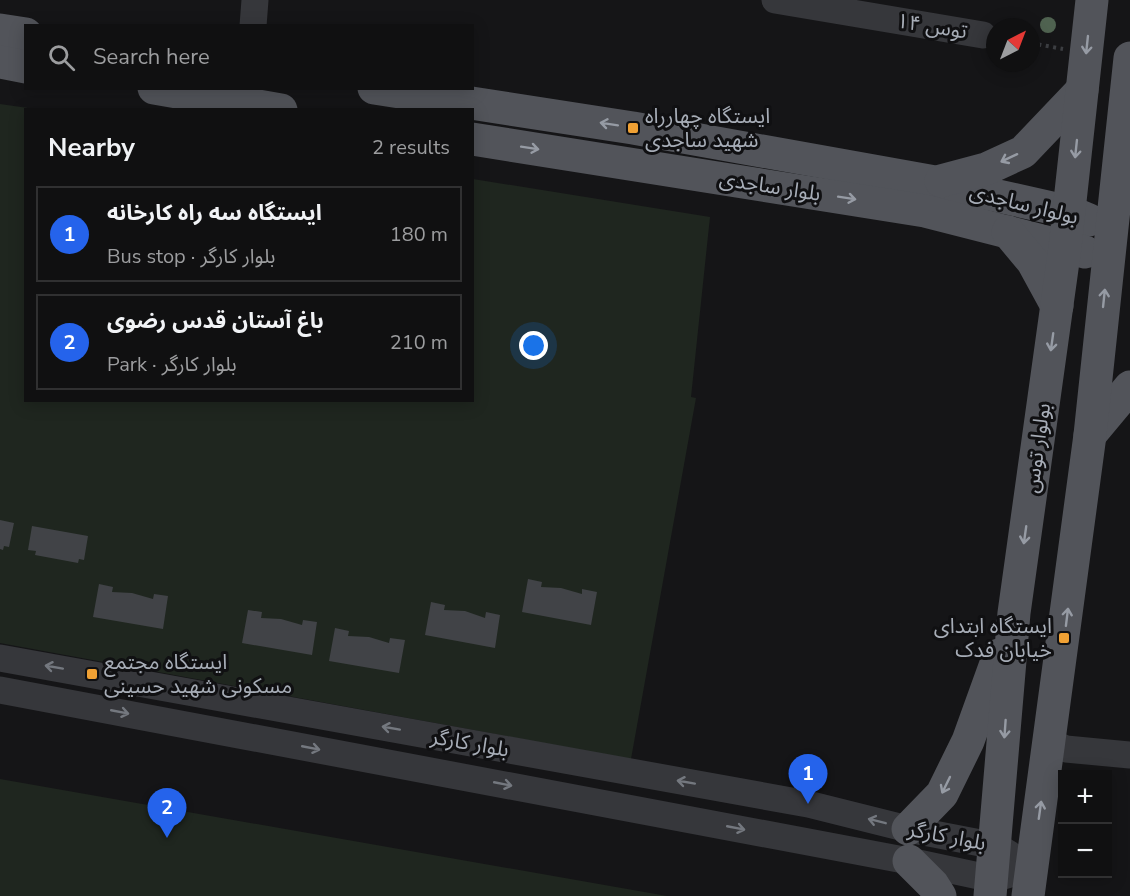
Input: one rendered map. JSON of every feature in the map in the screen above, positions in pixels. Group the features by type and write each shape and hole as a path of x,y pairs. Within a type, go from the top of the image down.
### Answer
{"main road":[{"name":"بولوار توس","path":"992,887 1014,613 1070,213 1092,0"},
{"path":"0,30 24,34"},
{"path":"1030,882 1090,435 1120,248 1130,58"},
{"path":"0,63 24,67"},
{"path":"166,90 269,108"},
{"name":"بلوار ساجدی","path":"387,90 633,128 935,182"},
{"path":"935,182 986,169 1023,152 1082,90"},
{"name":"بلوار ساجدی","path":"474,139 925,211 1065,247"},
{"name":"بولوار ساجدی","path":"935,182 1070,213 1120,248"},
{"path":"1008,232 1033,262 1057,306"},
{"name":"بولوار ساجدی","path":"1065,247 1120,248"},
{"path":"1090,435 1130,387"},
{"path":"908,829 942,794 968,741 1014,613"},
{"path":"909,861 933,885 940,896"}],"street":[{"path":"253,24 255,0"},
{"name":"توس ۱۴","path":"775,0 984,35"},
{"name":"بلوار کارگر","path":"0,657 796,802 908,829 996,846 1030,882"},
{"name":"بلوار کارگر","path":"0,690 909,861 992,887 1030,882"},
{"path":"1049,742 1066,749 1130,755"}],"shaded area":[{"path":"0,104 28,108 24,108 24,402 474,402 474,179 710,217 691,397 696,398 631,759 0,643"},
{"path":"0,779 667,896 0,896"}],"building":[{"path":"0,520 14,523 9,547 4,546 3,550 0,549"},
{"path":"32,526 88,536 84,560 79,559 78,563 35,555 36,551 28,550"},
{"path":"528,579 542,582 541,587 561,588 582,594 582,589 597,592 591,625 522,612"},
{"path":"99,584 113,587 112,592 132,593 153,599 154,594 168,596 163,629 93,617"},
{"path":"431,602 445,605 444,610 465,611 485,618 486,612 500,615 495,648 425,635"},
{"path":"248,610 262,612 261,618 281,619 302,625 303,620 317,622 312,655 242,643"},
{"path":"335,628 349,631 348,636 369,637 389,643 390,638 405,640 399,673 329,661"}],"place":[{"name":"ایستگاه چهارراه شهید ساجدی","path":"633,128"},
{"name":"ایستگاه ابتدای خیابان فدک","path":"1064,638"},
{"name":"ایستگاه مجتمع مسکونی شهید حسینی","path":"92,674"},
{"name":"ایستگاه سه راه کارخانه","path":"808,804"},
{"name":"باغ آستان قدس رضوی","path":"167,838"}]}
